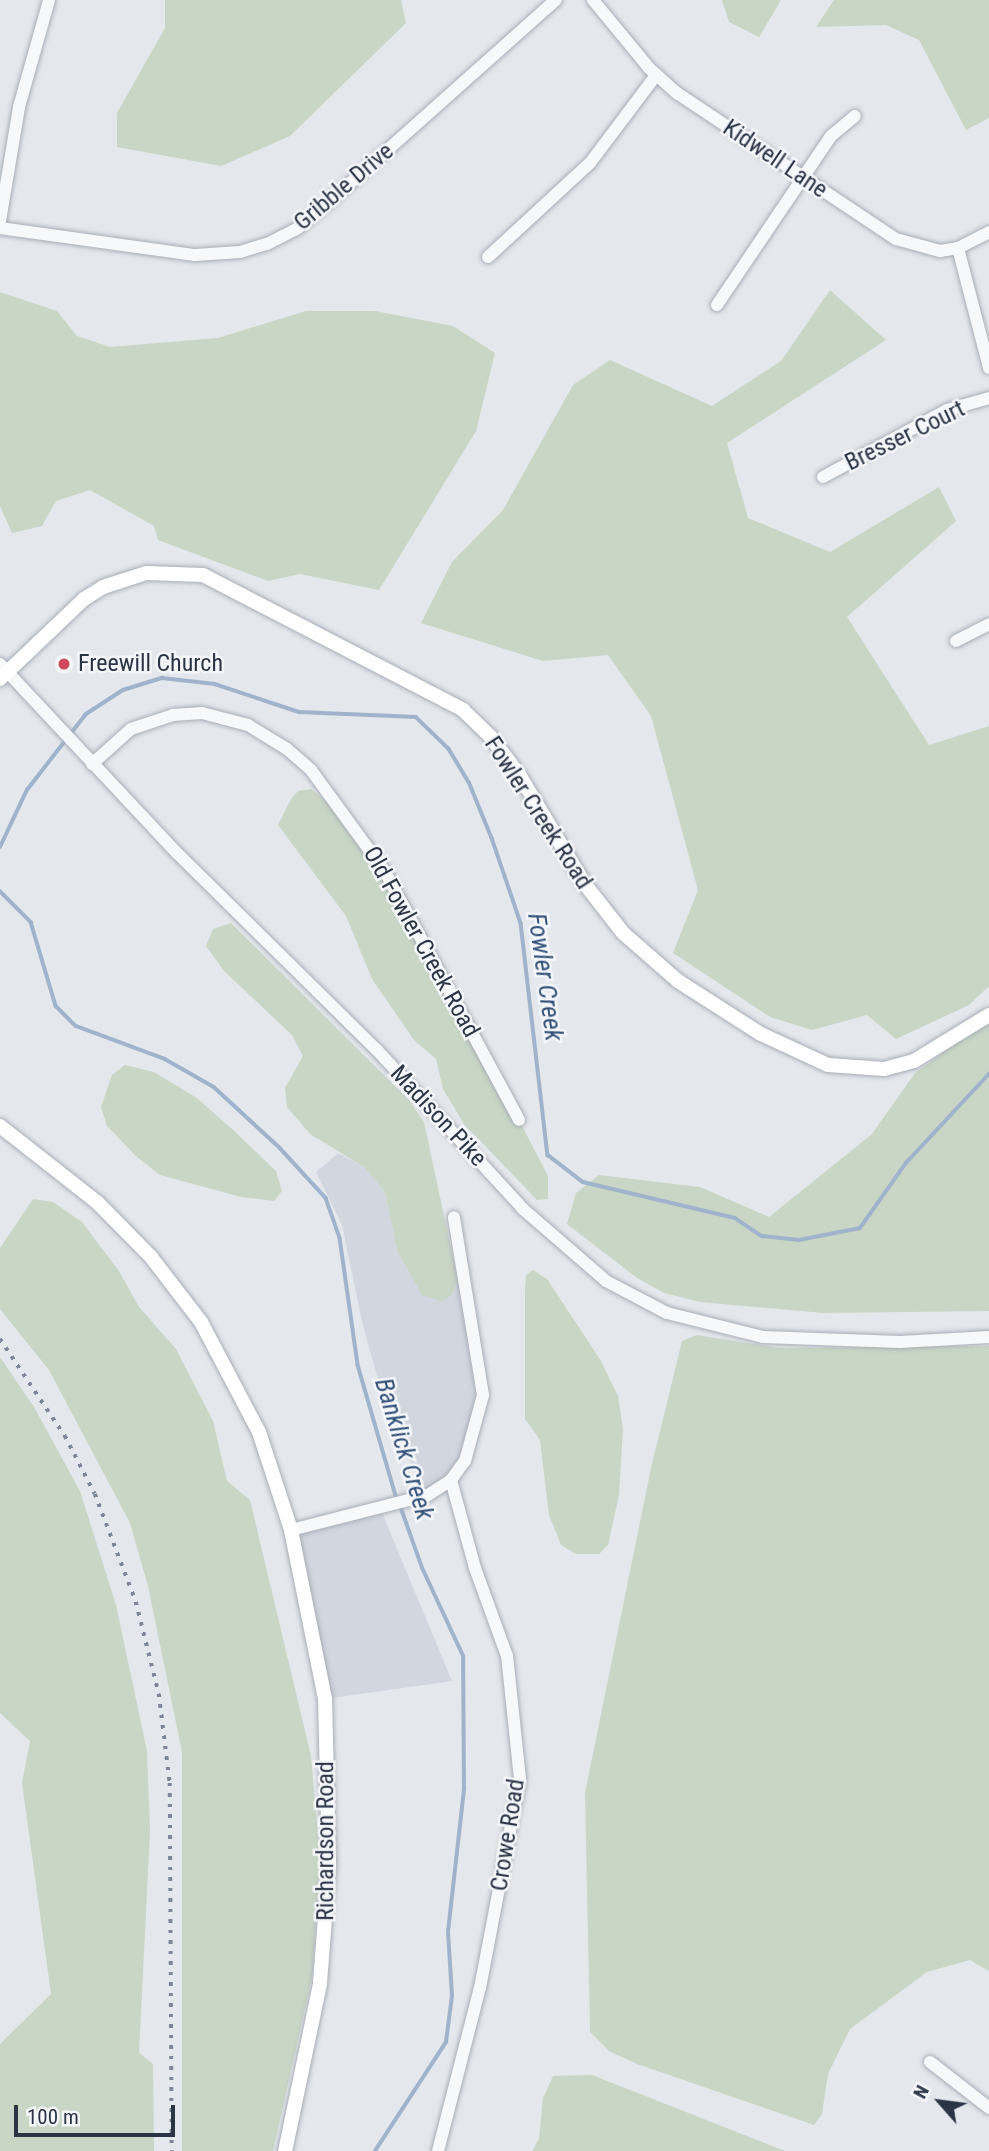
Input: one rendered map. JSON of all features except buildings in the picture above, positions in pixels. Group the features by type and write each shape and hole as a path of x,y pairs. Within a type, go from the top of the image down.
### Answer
{"main road":[{"name":"Fowler Creek Road","path":"2,672 103,587 146,573 202,575 463,709 490,736 520,776 584,883 623,933 678,981 761,1034 828,1065 884,1069 914,1060 989,1015"},
{"name":"Richardson Road","path":"0,1126 97,1202 151,1257 201,1322 260,1432 291,1530 324,1699 329,1866 320,1984 285,2151"}],"street":[{"path":"0,221 19,107 49,0"},
{"name":"Gribble Drive","path":"0,228 195,255 267,244 298,228 329,202 556,0"},
{"name":"Kidwell Lane","path":"593,0 656,75 802,178 914,247 940,251 958,248 989,232"},
{"path":"488,257 584,169 656,75"},
{"path":"717,305 831,135 855,116"},
{"path":"958,248 989,368"},
{"name":"Bresser Court","path":"823,477 947,410 989,398"},
{"path":"956,641 989,624"},
{"name":"Madison Pike","path":"2,672 377,1050 547,1233 606,1281 667,1313 763,1337 900,1342 989,1337"},
{"name":"Old Fowler Creek Road","path":"93,764 131,729 173,715 202,713 248,725 287,749 311,770 391,880 519,1120"},
{"path":"291,1530 428,1495 451,1480 474,1437 483,1395 454,1217"},
{"name":"Crowe Road","path":"438,2151 480,1988 519,1789 507,1656 475,1568 451,1480"},
{"path":"930,2062 989,2108"}],"shaded area":[{"path":"338,1153 364,1167 385,1192 397,1250 452,1295 458,1281 481,1374 465,1461 428,1495 390,1422 363,1326 342,1225 316,1172"},
{"path":"380,1508 452,1681 325,1699 291,1530"}],"green space":[{"path":"165,0 401,0 406,23 290,136 221,166 117,147 117,113 165,28"},
{"path":"722,0 781,0 759,37 729,22"},
{"path":"834,0 989,0 989,118 966,130 919,40 886,25 816,27"},
{"path":"830,290 886,340 727,443 748,518 830,552 939,487 956,521 847,617 929,745 989,726 989,986 969,1005 896,1039 867,1015 812,1030 770,1017 673,953 698,890 651,716 608,655 543,661 421,623 452,562 503,510 573,385 610,360 712,406 781,361"},
{"path":"0,292 57,311 77,336 110,347 218,338 306,311 375,311 453,326 495,353 476,431 379,590 300,574 268,581 158,540 154,526 90,490 56,501 42,526 12,533 0,506"},
{"path":"311,789 351,822 442,972 548,1176 548,1199 537,1200 464,1124 443,1089 436,1059 414,1040 372,979 346,916 278,825 298,791"},
{"path":"231,923 409,1100 424,1122 458,1281 452,1295 441,1301 422,1295 397,1250 385,1192 364,1167 310,1134 287,1107 285,1088 303,1056 292,1035 224,971 206,946 213,929"},
{"path":"989,1019 989,1311 824,1313 700,1302 664,1293 637,1278 567,1224 576,1193 599,1175 700,1187 769,1217 872,1134 915,1073"},
{"path":"125,1065 154,1072 197,1098 232,1129 276,1171 282,1191 274,1201 241,1197 160,1175 137,1157 107,1126 101,1107 112,1075"},
{"path":"33,1199 53,1202 82,1222 119,1271 139,1307 176,1349 213,1421 227,1481 250,1500 311,1756 320,1859 312,1977 273,2151 182,2151 182,1752 148,1586 130,1523 49,1370 0,1309 0,1248"},
{"path":"533,1270 547,1279 601,1361 618,1396 623,1429 619,1495 608,1545 599,1554 576,1554 561,1545 549,1515 540,1440 525,1419 525,1290 526,1275"},
{"path":"697,1335 779,1348 989,1346 989,1971 970,1960 927,1972 850,2029 828,2074 822,2114 814,2125 637,2064 609,2051 590,2032 585,1793 651,1468 682,1341"},
{"path":"0,1357 34,1407 80,1491 116,1605 147,1751 150,1832 139,2053 153,2064 154,2151 0,2151 0,2044 51,1994 22,1783 30,1741 0,1713"},
{"path":"592,2075 785,2151 532,2151 539,2139 543,2098 553,2076"}],"waterway":[{"name":"Fowler Creek","path":"0,847 27,790 86,714 123,690 162,678 215,684 299,712 416,717 449,749 469,782 492,838 521,923 548,1155 583,1182 735,1218 762,1236 799,1240 860,1228 906,1163 989,1074"},
{"name":"Banklick Creek","path":"0,891 31,922 56,1006 76,1026 165,1059 214,1087 280,1148 326,1198 340,1238 358,1365 397,1499"},
{"name":"Banklick Creek","path":"375,2151 446,2042 452,1996 448,1932 464,1789 463,1656 422,1568 400,1506"}],"railway":[{"path":"0,1339 65,1436 95,1494 136,1602 159,1694 170,1783 172,2151"}],"place":[{"name":"Freewill Church","path":"64,664"}]}
